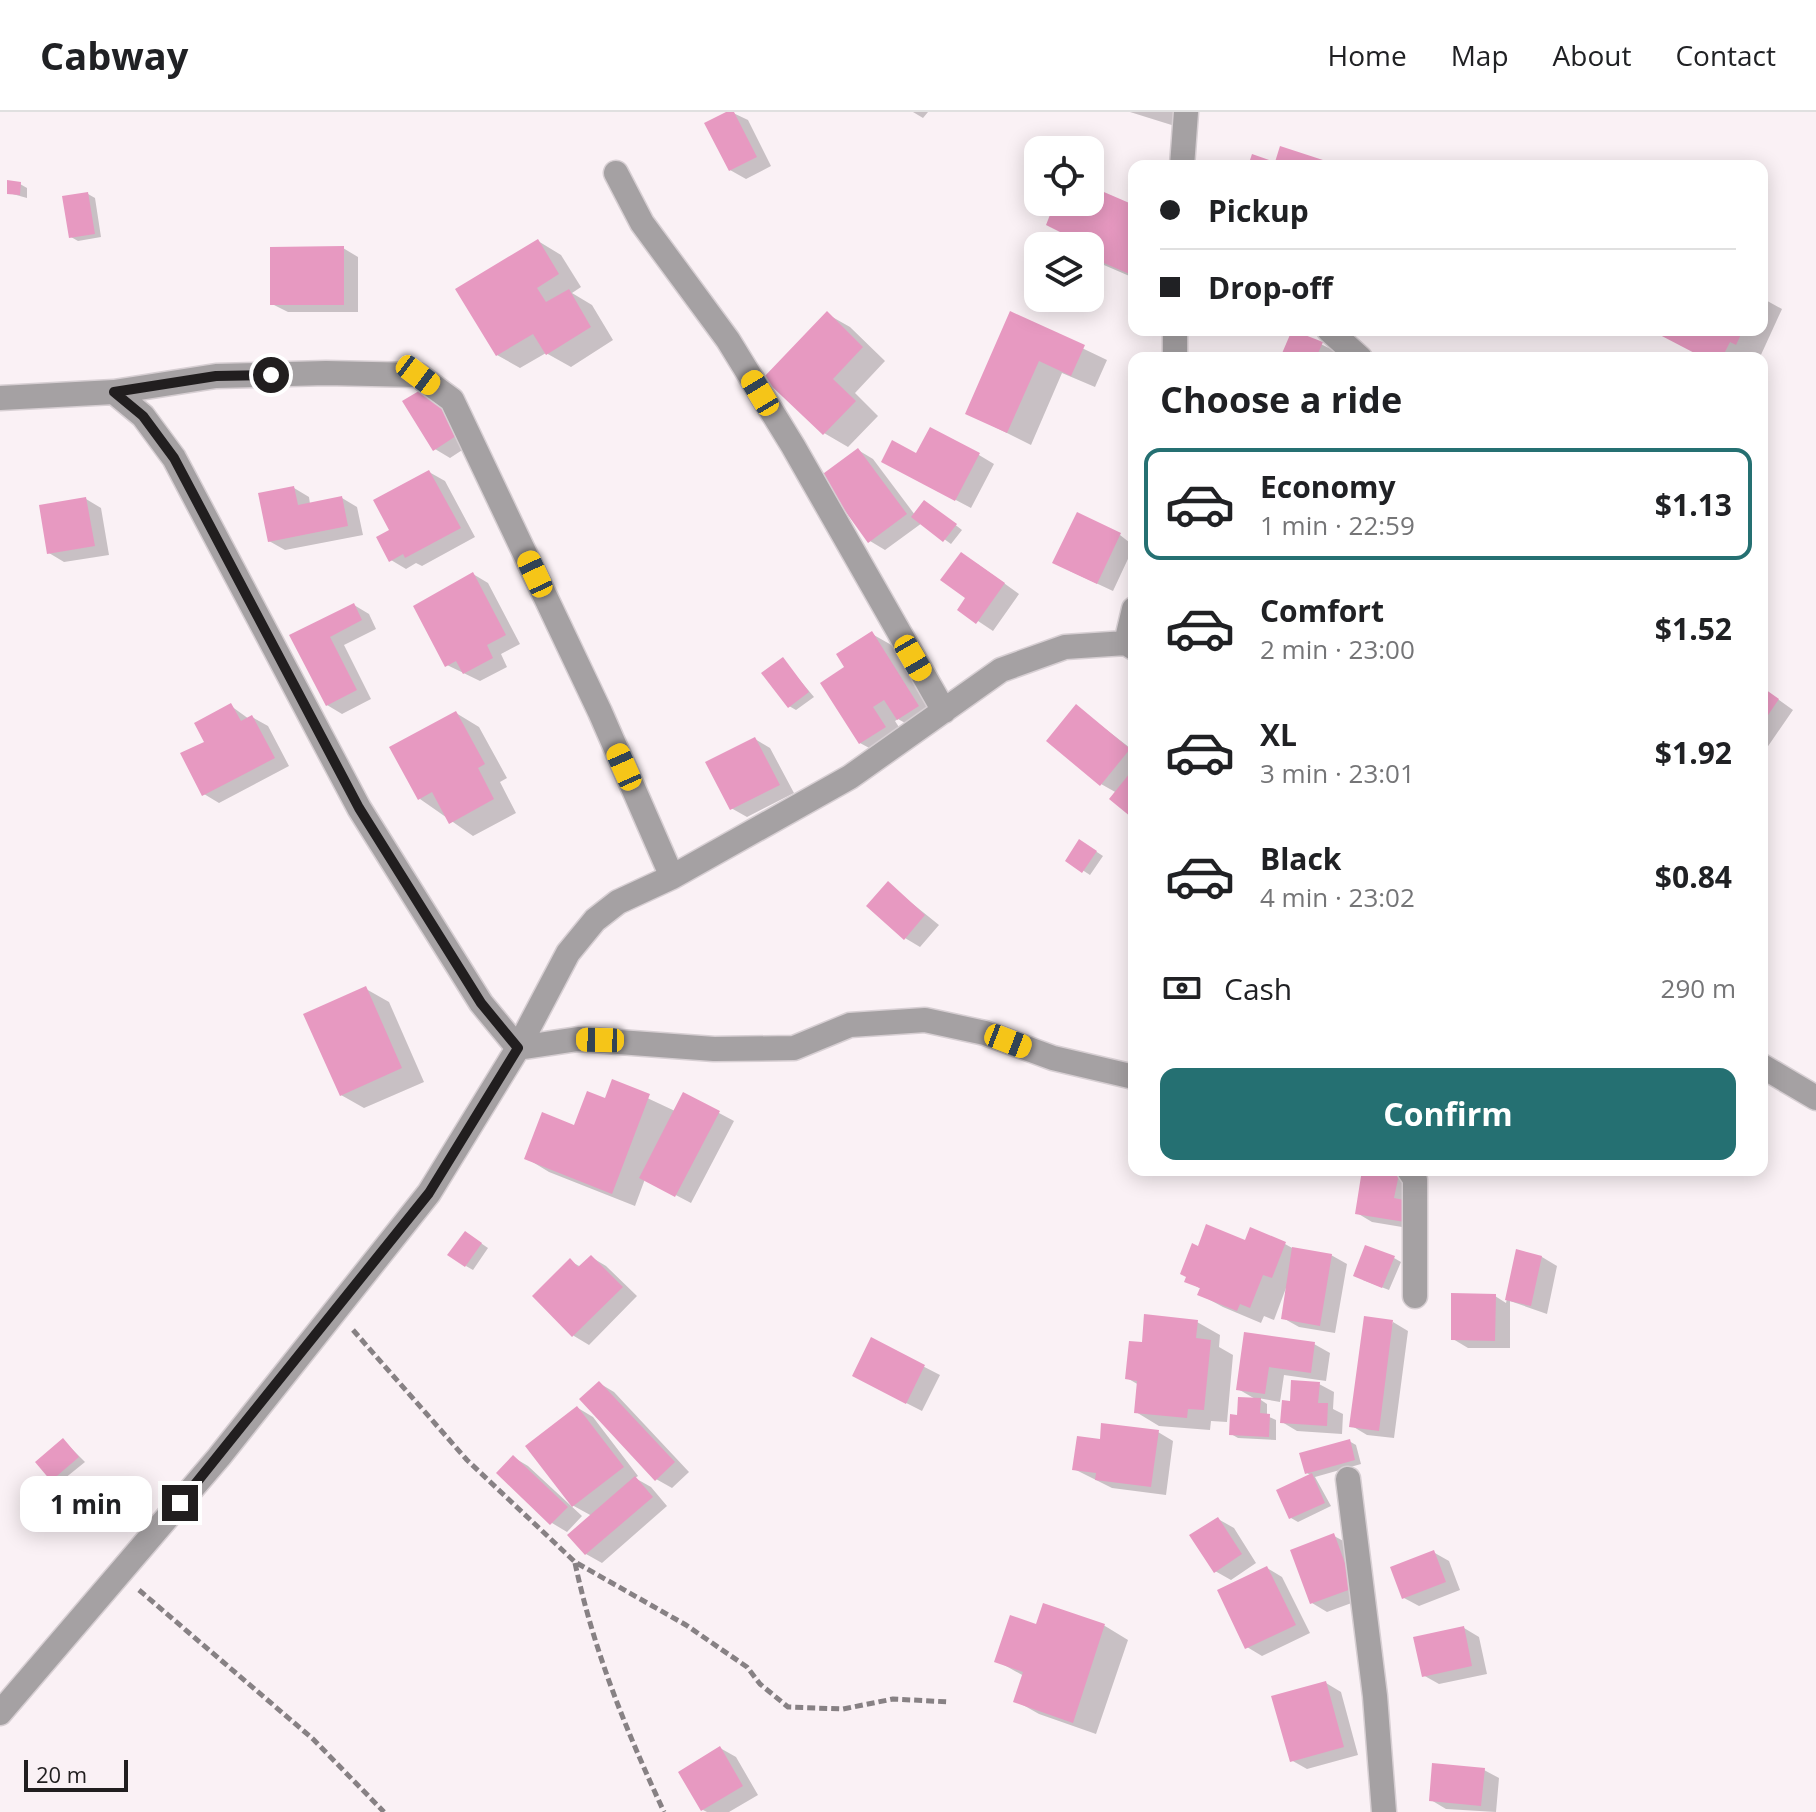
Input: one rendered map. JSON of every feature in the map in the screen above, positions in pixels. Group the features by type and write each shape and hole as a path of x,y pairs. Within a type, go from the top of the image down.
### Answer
{"street":[{"path":"1182,160 1186,112"},
{"path":"616,173 642,223 728,340 785,433 944,711"},
{"path":"1336,336 1353,352"},
{"path":"0,398 114,392 216,376 326,373 418,375 452,400 600,712 672,877"},
{"path":"114,392 143,416 174,458 359,808 481,1003 518,1048"},
{"path":"0,1713 219,1457 334,1308 429,1193 518,1048 568,953 595,920 618,902 672,877 850,777 1001,670 1065,647 1128,646"},
{"path":"518,1048 578,1039 714,1049 794,1048 850,1025 925,1020 985,1033 1053,1058 1128,1076"},
{"path":"1768,1070 1816,1098"},
{"path":"1413,1176 1415,1296"},
{"path":"1348,1479 1375,1696 1384,1812"}],"path":[{"path":"334,1308 467,1460 575,1562 686,1625 747,1667 760,1684 788,1707 843,1709 893,1699 950,1702"},
{"path":"575,1562 589,1627 614,1700 664,1812"},
{"path":"120,1573 313,1739 384,1812"}],"building":[{"path":"726,112 734,112 757,157 729,171 704,123"},
{"path":"1280,146 1323,160 1276,160"},
{"path":"1252,154 1269,160 1250,160"},
{"path":"7,180 21,182 20,195 7,194"},
{"path":"88,192 95,234 69,238 62,196"},
{"path":"1104,192 1128,202 1128,273 1104,263 1104,232 1060,232 1046,225 1050,216 1104,216"},
{"path":"538,239 559,274 537,288 546,302 569,289 591,327 546,355 533,334 496,356 455,289"},
{"path":"344,246 344,305 270,305 270,247"},
{"path":"827,311 863,347 833,379 856,401 823,435 763,378"},
{"path":"1010,311 1085,345 1071,376 1039,361 1007,433 965,414"},
{"path":"1289,336 1308,336 1323,342 1319,352 1283,352"},
{"path":"1662,336 1740,336 1736,345 1730,342 1725,352 1692,352"},
{"path":"429,385 459,434 433,451 402,401"},
{"path":"930,427 980,453 955,501 881,462 892,440 916,453"},
{"path":"858,448 907,514 868,543 820,476"},
{"path":"429,470 461,528 405,558 403,554 389,562 376,537 389,530 373,500"},
{"path":"294,486 298,505 342,496 348,526 268,542 258,493"},
{"path":"86,497 95,546 47,554 39,505"},
{"path":"924,500 957,524 943,542 911,517"},
{"path":"1077,512 1121,533 1097,584 1052,563"},
{"path":"961,552 1005,583 976,624 957,610 965,598 940,580"},
{"path":"473,572 506,635 487,645 493,658 463,674 456,661 445,667 413,606"},
{"path":"354,603 362,620 330,637 357,690 326,706 289,635"},
{"path":"872,631 919,706 897,720 884,700 873,707 886,727 859,744 820,683 844,667 836,654"},
{"path":"783,657 809,692 788,708 761,673"},
{"path":"1768,691 1779,699 1768,715"},
{"path":"231,703 241,721 252,715 275,758 202,796 180,753 204,742 194,723"},
{"path":"1076,704 1128,747 1128,751 1100,786 1046,741"},
{"path":"456,711 485,764 478,768 494,799 449,824 432,792 418,800 389,747"},
{"path":"755,737 780,785 730,810 705,762"},
{"path":"1128,775 1128,815 1109,799"},
{"path":"1079,839 1097,851 1082,873 1065,861"},
{"path":"888,881 925,915 904,940 866,906"},
{"path":"366,986 402,1068 340,1096 303,1014"},
{"path":"612,1079 650,1094 612,1194 524,1159 542,1112 574,1125 587,1091 605,1098"},
{"path":"683,1092 720,1111 675,1197 639,1178"},
{"path":"1361,1176 1399,1176 1394,1198 1409,1201 1405,1222 1355,1214"},
{"path":"1206,1224 1245,1240 1250,1227 1286,1242 1272,1278 1263,1275 1250,1308 1240,1304 1237,1311 1197,1295 1200,1288 1184,1282 1186,1277 1180,1274 1192,1243 1198,1246"},
{"path":"465,1231 482,1243 465,1267 447,1255"},
{"path":"1365,1245 1395,1256 1382,1288 1353,1276"},
{"path":"1292,1247 1332,1254 1320,1326 1281,1319"},
{"path":"1516,1249 1542,1256 1531,1306 1505,1300"},
{"path":"591,1255 623,1287 572,1337 532,1296 570,1258 578,1267"},
{"path":"1451,1293 1496,1294 1495,1341 1451,1340"},
{"path":"1144,1314 1198,1320 1196,1338 1211,1340 1204,1410 1188,1409 1187,1418 1134,1413 1137,1381 1125,1379 1129,1341 1142,1342"},
{"path":"1364,1316 1393,1320 1379,1431 1349,1427"},
{"path":"1244,1332 1315,1342 1311,1373 1269,1367 1265,1394 1236,1390"},
{"path":"871,1337 925,1365 906,1404 852,1376"},
{"path":"1291,1380 1320,1382 1318,1403 1328,1403 1327,1426 1280,1423 1282,1400 1290,1401"},
{"path":"599,1381 675,1462 655,1481 579,1399"},
{"path":"1238,1397 1261,1398 1260,1413 1270,1414 1269,1437 1229,1435 1230,1414 1237,1415"},
{"path":"577,1406 624,1467 572,1507 525,1446"},
{"path":"1101,1423 1159,1430 1151,1487 1095,1480 1096,1473 1072,1470 1077,1436 1100,1439"},
{"path":"63,1438 79,1457 51,1481 35,1462"},
{"path":"1350,1439 1355,1460 1305,1474 1299,1453"},
{"path":"513,1455 568,1507 550,1525 496,1473"},
{"path":"1312,1473 1325,1503 1289,1519 1276,1490"},
{"path":"635,1476 653,1497 585,1555 567,1535"},
{"path":"1218,1517 1242,1554 1214,1573 1189,1535"},
{"path":"1334,1533 1354,1588 1310,1604 1290,1550"},
{"path":"1434,1550 1446,1582 1402,1599 1390,1567"},
{"path":"1267,1566 1296,1625 1245,1649 1217,1590"},
{"path":"1043,1603 1105,1624 1073,1723 1013,1702 1023,1672 994,1662 1010,1615 1036,1624"},
{"path":"1464,1626 1472,1666 1422,1677 1413,1637"},
{"path":"1326,1681 1344,1747 1290,1762 1271,1696"},
{"path":"720,1746 743,1786 701,1811 678,1772"},
{"path":"1432,1763 1485,1768 1481,1806 1429,1801"}],"route":[{"path":"180,1503 429,1193 518,1048 481,1003 359,808 174,458 143,416 114,392 216,376 271,375"}]}
